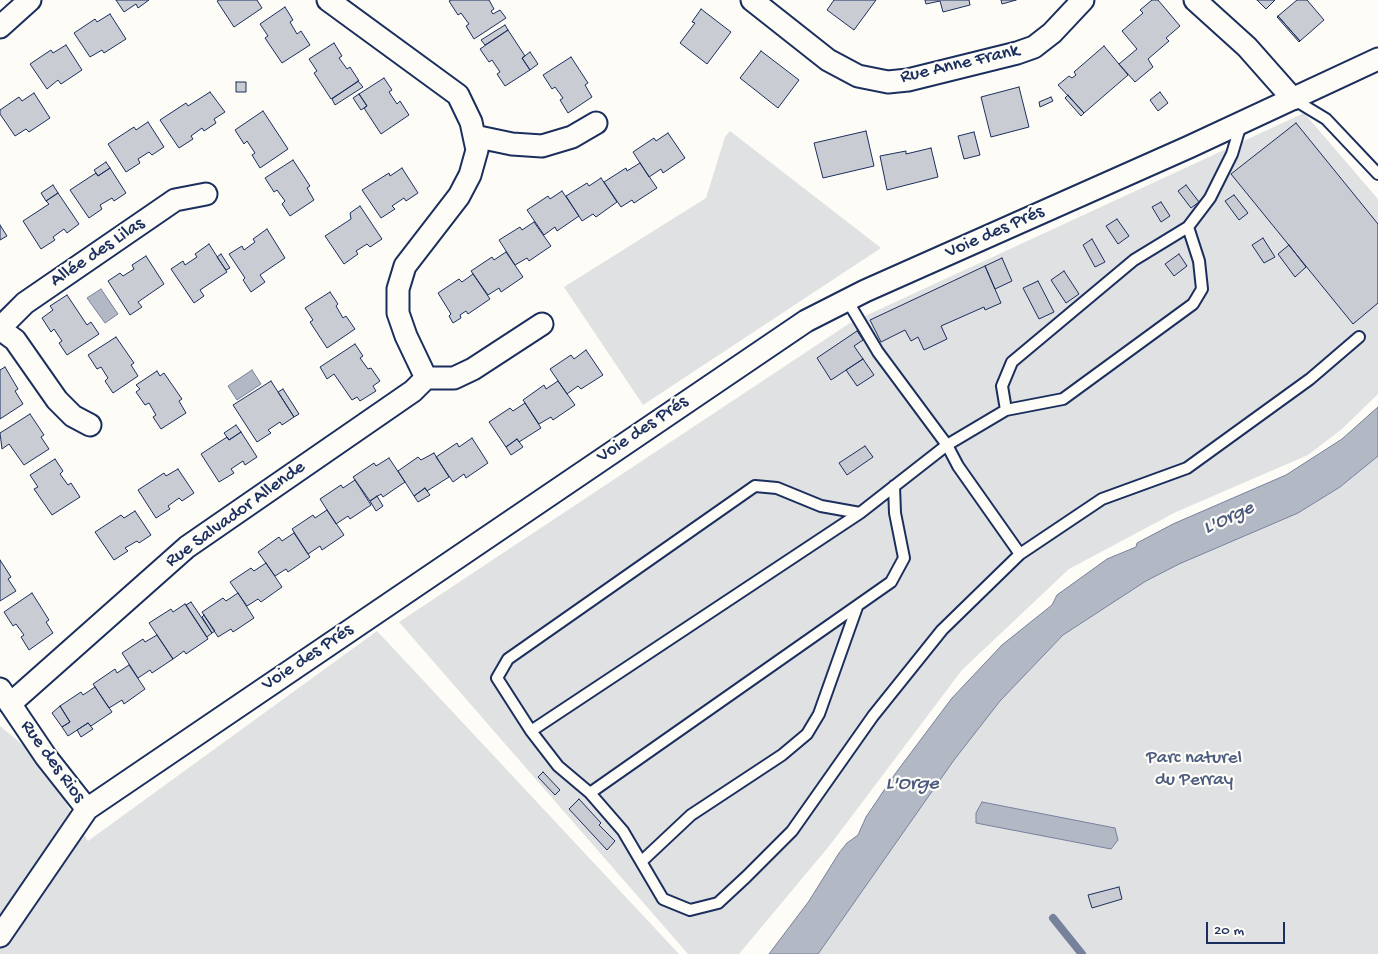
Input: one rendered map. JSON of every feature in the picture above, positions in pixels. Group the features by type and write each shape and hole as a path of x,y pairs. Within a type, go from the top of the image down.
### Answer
{"street":[{"path":"0,27 30,0"},
{"path":"328,0 458,95 471,122 477,150 466,182 459,196 405,266 398,289 398,313 406,336 426,378 454,378 473,369 542,324"},
{"name":"Rue Anne Frank","path":"752,0 828,60 858,76 888,82 908,80 1034,47 1052,33 1083,0"},
{"path":"1195,0 1247,47 1293,99"},
{"name":"Voie des Prés","path":"0,936 87,809 806,320 1241,124 1378,59"},
{"path":"474,136 512,144 542,146 572,137 596,123"},
{"name":"Allée des Lilas","path":"0,328 25,303 175,200 206,194"},
{"path":"0,328 15,340 57,400 73,416 90,425"},
{"name":"Rue Salvador Allende","path":"5,696 187,547 414,391 426,378"},
{"name":"Rue des Rios","path":"5,696 46,756 87,809"}],"lane":[{"path":"1293,99 1326,119 1378,174"},
{"path":"1006,410 1002,386 1012,362 1134,260 1188,227 1210,198 1232,154 1241,124"},
{"path":"531,731 860,513 947,445 1006,410 1062,399 1193,304 1202,289 1199,261 1188,227"},
{"path":"847,300 878,352 947,445 963,474 1020,554"},
{"path":"860,513 821,506 777,488 754,486 508,659 497,678 531,731 558,766 590,793 623,831 663,899 690,910 718,903 792,831 873,716 942,630 1020,554 1102,499 1188,468 1310,379 1360,337"},
{"path":"590,793 891,582 904,558 895,513 894,486"},
{"path":"642,861 691,815 782,755 807,734 819,714 857,607"}],"green space":[{"path":"1304,113 1378,199 1378,394 1342,429 1308,455 1176,512 1069,569 962,670 830,845 739,954 688,954 399,622 850,323"},
{"path":"730,131 881,248 643,405 564,287 706,198 725,137"},
{"name":"Parc naturel du Perray","path":"1378,456 1378,954 818,954 954,760 1000,701 1063,635 1146,581 1179,564 1298,513 1340,487"},
{"path":"377,631 679,954 0,954 0,726 41,760 88,841"}],"water":[{"path":"101,289 118,314 105,323 87,298"},
{"path":"252,370 261,384 237,400 228,386"},
{"name":"L'Orge","path":"1378,407 1378,456 1340,487 1298,513 1179,564 1146,581 1063,635 1000,701 954,760 818,954 769,954 809,901 839,853 847,843 858,835 866,817 895,774 952,698 1002,645 1052,605 1057,595 1107,559 1136,547 1137,543 1173,524 1286,475 1342,439"},
{"path":"982,802 1115,828 1118,840 1111,849 976,823 976,813"}],"building":[{"path":"116,0 149,0 138,8 136,4 124,12"},
{"path":"257,0 262,8 234,27 217,1"},
{"path":"489,0 494,9 491,11 493,14 500,10 506,18 474,39 466,26 469,24 461,13 458,15 449,1"},
{"path":"834,0 876,0 854,30 827,10"},
{"path":"925,0 969,0 970,5 943,12 940,1 926,4"},
{"path":"1001,0 1016,0 1002,4"},
{"path":"1152,0 1158,0 1180,26 1166,38 1169,41 1148,59 1153,67 1135,82 1119,64 1137,49 1122,31 1143,13 1140,10"},
{"path":"1257,0 1275,0 1266,9"},
{"path":"1297,0 1307,0 1324,20 1300,41 1278,16"},
{"path":"285,7 293,20 290,22 297,34 301,31 310,45 282,63 265,38 268,36 260,24"},
{"path":"701,9 731,32 707,64 680,43 695,23 692,22"},
{"path":"110,14 126,39 104,53 102,50 90,57 74,33 95,19 97,22"},
{"path":"1277,17 1300,41 1299,42"},
{"path":"505,25 508,30 485,45 481,40"},
{"path":"508,30 525,56 522,58 530,70 505,86 497,74 500,72 492,60 489,62 480,49"},
{"path":"334,43 342,56 339,58 347,69 350,67 359,81 331,99 314,73 317,71 309,59"},
{"path":"66,45 82,70 61,84 58,80 47,89 30,64 51,50 53,53"},
{"path":"1104,46 1128,75 1084,113 1058,85 1069,76 1072,78 1076,75 1074,72"},
{"path":"761,51 799,80 778,108 740,78"},
{"path":"530,52 538,64 530,70 522,58"},
{"path":"571,57 588,83 585,85 592,97 568,113 560,100 563,98 555,87 552,89 543,75"},
{"path":"384,78 392,90 389,92 397,104 400,101 409,115 381,134 364,108 367,106 359,94"},
{"path":"358,81 363,87 335,105 332,99"},
{"path":"236,82 246,82 246,92 236,92"},
{"path":"1019,87 1029,127 991,137 981,97"},
{"path":"210,92 225,112 214,119 216,123 204,131 202,128 191,136 193,139 179,148 160,120 186,103 188,106"},
{"path":"1160,92 1168,103 1158,111 1150,100"},
{"path":"34,93 50,118 29,132 26,129 15,136 0,114 0,110 19,97 22,101"},
{"path":"359,94 367,106 361,110 353,98"},
{"path":"1068,95 1084,113 1081,116 1065,98"},
{"path":"1051,97 1053,101 1040,107 1039,102"},
{"path":"263,111 288,149 260,168 252,155 255,153 247,141 244,144 235,130"},
{"path":"148,122 164,147 152,155 149,152 138,159 140,163 126,172 108,144 134,127 136,130"},
{"path":"1296,123 1378,224 1378,303 1353,324 1231,174"},
{"path":"866,131 874,166 823,178 814,143"},
{"path":"974,132 980,155 964,159 958,136"},
{"path":"668,133 685,158 663,173 661,169 649,177 633,152 654,138 656,141"},
{"path":"931,148 938,177 887,190 880,156 906,151 906,154"},
{"path":"293,160 310,186 307,188 314,200 290,216 282,204 285,201 277,190 274,192 265,178"},
{"path":"106,162 110,168 98,176 94,170"},
{"path":"640,163 657,188 634,203 632,200 621,207 604,182 626,168 627,171"},
{"path":"110,168 126,193 114,201 112,198 100,205 102,209 89,218 70,190 96,173 98,176"},
{"path":"402,168 418,193 406,201 404,198 392,206 395,209 381,218 362,190 389,173 390,176"},
{"path":"601,178 617,202 596,217 593,214 582,221 566,196 587,183 589,186"},
{"path":"53,185 58,193 46,201 41,193"},
{"path":"1186,185 1199,202 1191,208 1178,191"},
{"path":"562,191 579,216 557,231 555,227 544,235 527,210 548,196 550,199"},
{"path":"58,193 79,224 67,233 64,229 53,237 55,240 41,249 23,221 49,204 46,201"},
{"path":"1234,195 1248,213 1239,220 1225,201"},
{"path":"1161,202 1170,216 1161,222 1152,207"},
{"path":"360,206 382,239 370,247 367,244 356,251 358,254 344,264 325,236 351,219 350,213"},
{"path":"1117,219 1129,236 1118,244 1106,226"},
{"path":"534,222 551,246 529,261 527,258 515,265 499,240 520,227 522,230"},
{"path":"0,225 7,236 0,240"},
{"path":"267,229 285,258 260,275 265,282 251,292 243,280 245,278 229,254 242,246 244,250 255,242 253,239"},
{"path":"1263,238 1275,257 1264,263 1252,245"},
{"path":"1092,239 1105,262 1095,267 1083,245"},
{"path":"209,244 227,272 200,290 204,296 194,303 171,269 183,261 185,265 197,257 195,254"},
{"path":"1289,245 1306,267 1295,277 1278,254"},
{"path":"506,252 523,277 501,292 499,288 488,295 471,271 492,257 494,260"},
{"path":"221,254 230,268 226,270 217,257"},
{"path":"1179,254 1187,266 1174,276 1165,264"},
{"path":"146,256 164,284 138,302 142,307 130,315 108,281 120,273 123,276 134,269 132,265"},
{"path":"1002,258 1012,281 995,289 985,266"},
{"path":"985,266 1001,303 985,310 984,307 941,326 947,339 924,350 918,337 911,341 905,330 881,342 870,320"},
{"path":"1064,271 1079,294 1066,303 1051,280"},
{"path":"473,274 490,299 468,314 466,311 460,315 461,318 453,323 449,316 451,314 438,293 459,279 462,282"},
{"path":"1038,281 1054,312 1039,319 1023,288"},
{"path":"330,292 338,304 336,306 343,318 346,316 355,329 327,348 310,322 313,320 305,308"},
{"path":"67,295 87,325 91,322 99,334 67,355 59,343 62,341 54,329 51,332 42,318 53,310 50,306"},
{"path":"857,331 863,340 854,346 863,359 831,380 817,358"},
{"path":"116,337 134,363 131,365 138,376 113,393 105,381 108,378 101,367 97,369 88,355"},
{"path":"355,344 363,356 360,358 368,369 371,368 380,381 373,386 376,391 360,401 357,397 352,400 334,374 327,379 320,367"},
{"path":"586,350 603,375 581,389 578,386 567,394 550,369 571,355 574,359"},
{"path":"863,359 874,375 857,386 846,370"},
{"path":"5,367 18,389 15,391 23,404 0,419 0,370"},
{"path":"157,371 160,376 164,373 182,399 179,401 186,413 161,429 153,417 156,415 149,403 145,405 136,392 140,389 136,385"},
{"path":"271,381 294,417 282,425 280,422 268,430 271,433 257,442 233,405"},
{"path":"558,381 575,405 553,420 551,417 539,424 523,400 544,385 546,389"},
{"path":"283,389 299,414 294,417 278,392"},
{"path":"525,403 541,428 519,442 517,439 506,447 489,422 510,408 513,411"},
{"path":"30,414 44,435 41,437 49,449 24,465 9,444 2,449 0,433"},
{"path":"236,425 241,432 229,440 224,433"},
{"path":"241,432 257,457 245,465 243,461 231,469 234,473 219,482 201,454 227,437 229,440"},
{"path":"472,438 488,463 466,478 464,474 453,482 436,457 457,443 459,447"},
{"path":"517,439 523,447 511,455 506,447"},
{"path":"865,446 873,457 847,475 839,463"},
{"path":"434,453 449,477 427,491 425,488 414,496 398,471 418,457 421,460"},
{"path":"389,458 405,482 383,497 381,494 370,501 353,477 374,463 376,466"},
{"path":"55,459 63,471 60,474 68,485 71,483 80,497 52,515 34,489 38,487 30,475"},
{"path":"178,469 194,493 182,501 179,498 168,506 170,509 156,518 138,490 164,473 166,476"},
{"path":"355,480 371,505 350,519 348,516 336,524 320,499 341,485 343,488"},
{"path":"425,488 430,495 418,502 414,496"},
{"path":"377,496 383,506 376,511 370,501"},
{"path":"327,510 344,535 322,550 320,546 308,554 292,529 313,515 315,518"},
{"path":"135,511 151,535 139,543 137,541 125,548 128,551 114,560 95,532 121,515 124,518"},
{"path":"294,533 310,557 288,572 286,569 275,576 258,552 279,537 282,541"},
{"path":"0,560 11,577 8,579 16,591 0,601"},
{"path":"266,563 282,587 261,602 258,599 247,606 230,582 251,568 254,571"},
{"path":"32,593 49,620 46,622 53,633 29,650 21,637 24,635 16,624 13,626 4,612"},
{"path":"238,593 254,618 233,632 231,629 218,637 202,612 223,598 226,601"},
{"path":"191,602 212,633 207,637 186,605"},
{"path":"185,604 208,639 186,654 184,651 173,659 149,623 171,609 173,612"},
{"path":"204,615 215,631 212,633 202,617"},
{"path":"157,635 173,659 152,673 150,670 138,678 122,653 143,639 145,642"},
{"path":"129,665 145,689 124,704 122,700 109,708 93,684 115,669 117,673"},
{"path":"95,687 112,712 91,726 88,723 68,736 62,727 70,722 60,706 81,692 83,695"},
{"path":"60,706 70,722 62,727 52,713"},
{"path":"88,723 93,729 81,737 77,730"},
{"path":"543,772 560,790 555,795 538,777"},
{"path":"579,799 601,823 599,825 615,841 607,850 569,809"},
{"path":"1119,887 1122,899 1092,908 1088,895"}],"waterway":[{"path":"1053,918 1082,954"}]}
